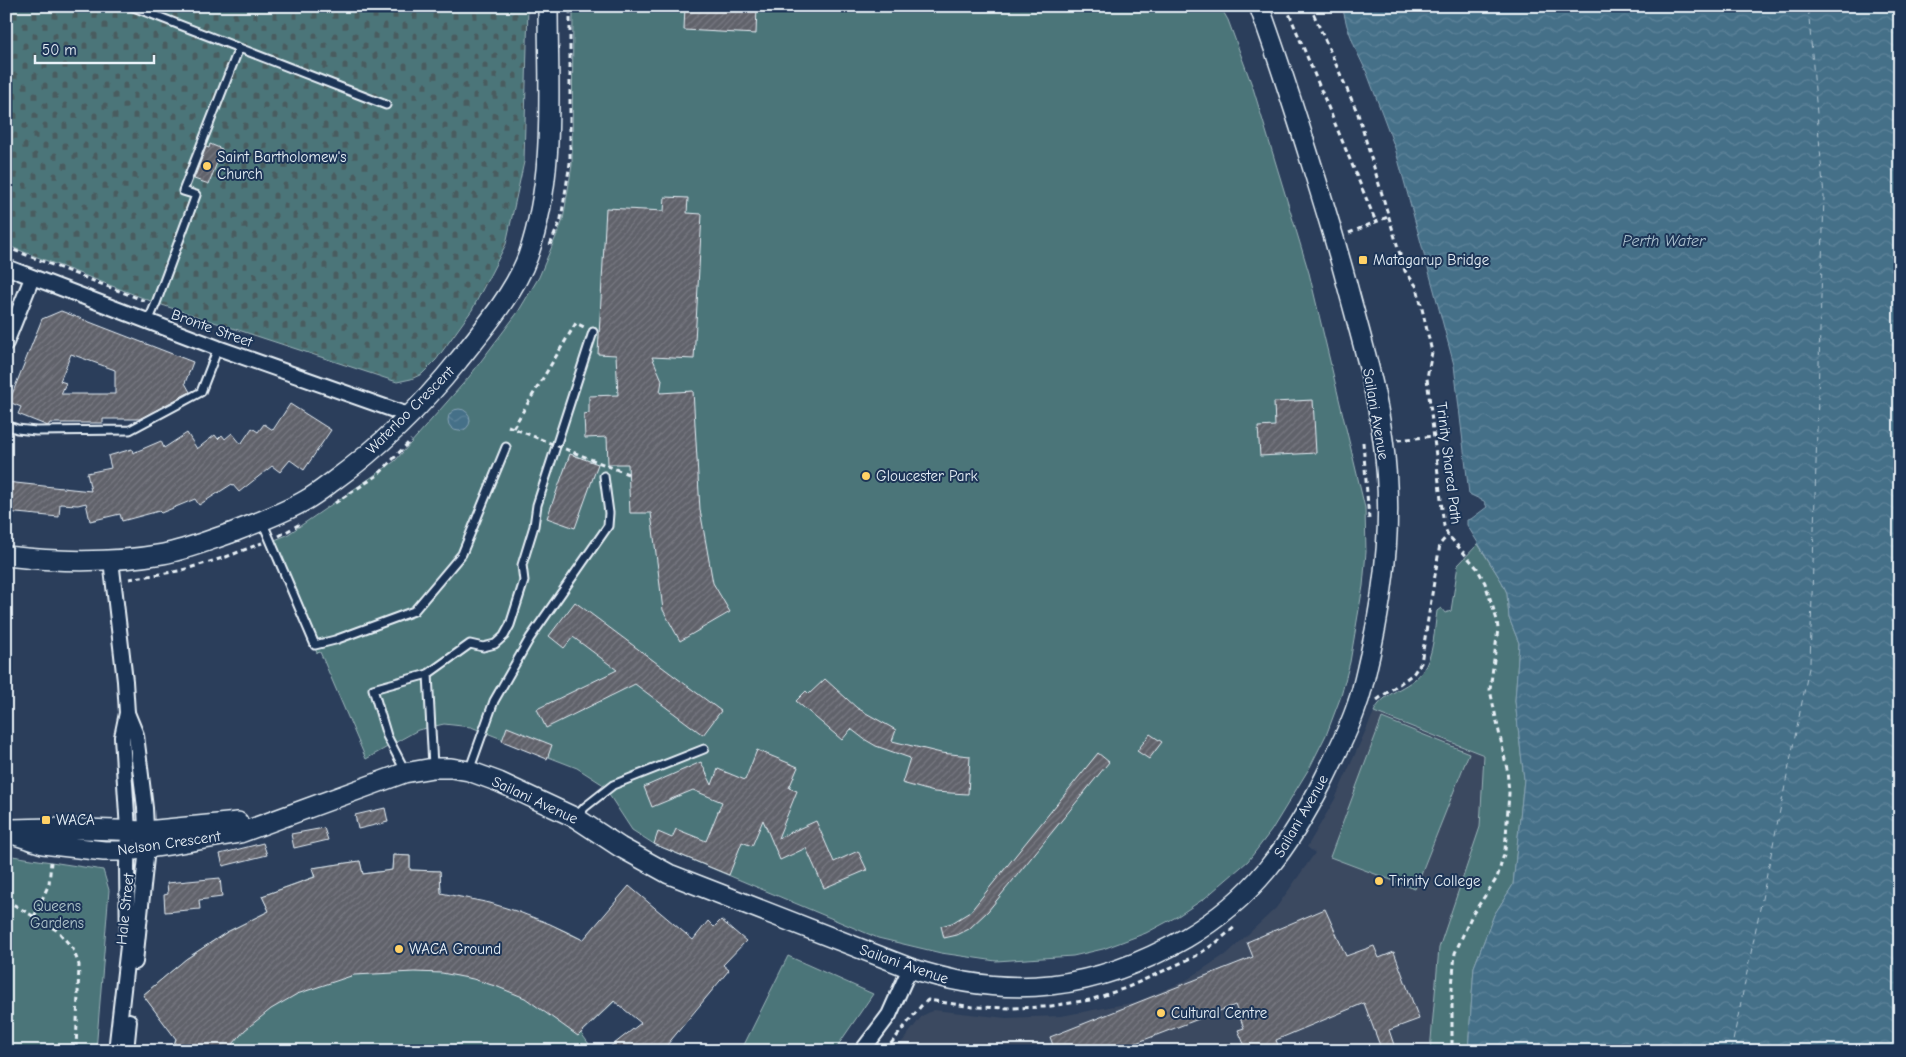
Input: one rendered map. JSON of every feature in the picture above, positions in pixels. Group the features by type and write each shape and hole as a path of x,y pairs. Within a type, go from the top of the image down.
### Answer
{"street":[{"name":"Waterloo Crescent","path":"6,556 61,560 111,560 165,554 214,539 262,521 307,500 315,494 375,447 440,384 506,297 527,259 536,229 545,193 549,150 548,6"},
{"name":"Sailani Avenue","path":"396,775 433,768 469,771 499,782 576,818 620,847 669,874 910,968 942,979 971,984 1032,987 1067,984 1109,973 1162,951 1209,924 1245,894 1278,858 1303,819 1332,763 1357,705 1379,615 1388,529 1386,474 1377,402 1335,239 1290,96 1259,6"},
{"name":"Bronte Street","path":"6,267 218,348 408,415"},
{"path":"8,335 32,278"},
{"name":"Hale Street","path":"111,560 126,714 122,737 141,836 126,1051"},
{"name":"Nelson Crescent","path":"6,831 52,828 141,836 234,822 272,821 396,775"},
{"name":"Nelson Crescent","path":"6,831 43,844 104,851 127,851 141,836"},
{"name":"Hale Street","path":"116,1051 128,946 127,851"},
{"path":"862,1051 888,1015 910,968"}],"lane":[{"path":"132,6 386,105"},
{"path":"148,322 196,196 182,191 240,48"},
{"path":"396,775 401,763 387,736 373,689 428,674 470,644 483,647 495,644 504,636 510,625 524,581 522,565 534,526 537,504 593,332"},
{"path":"6,425 17,429 36,431 130,430 201,392 218,348"},
{"path":"262,521 315,645 335,640 414,611 462,554 506,447"},
{"path":"469,771 494,701 530,638 608,526 609,513 604,476"},
{"path":"428,674 433,768"},
{"path":"576,818 585,807 613,785 704,749"}],"path":[{"path":"548,250 561,219 570,163 570,6"},
{"path":"1286,6 1376,222"},
{"name":"Trinity Shared Path","path":"1310,6 1358,114 1406,271 1417,287 1431,343 1432,352 1427,378 1444,526 1448,535 1477,568 1485,583 1497,620 1498,629 1490,690 1507,769 1508,793 1504,851 1497,878 1472,915 1455,953 1452,987 1452,1051"},
{"path":"1335,239 1390,216"},
{"path":"6,247 139,299 156,303"},
{"path":"513,428 576,323"},
{"path":"508,426 628,474"},
{"path":"1397,440 1433,436"},
{"path":"330,506 378,475 412,439"},
{"path":"1363,442 1369,521"},
{"path":"129,579 179,571 226,557 270,540 306,521"},
{"path":"1374,703 1383,694 1413,674 1421,663 1440,544 1448,535"},
{"path":"34,917 48,884 52,856"},
{"path":"6,900 58,931 78,958 78,1033 76,1051"},
{"path":"886,1051 921,1006 928,1000 974,1006 1011,1008 1044,1007 1090,1000 1126,988 1196,956 1217,942 1239,922"}],"shaded area":[{"name":"Trinity College","path":"1374,712 1484,755 1480,827 1439,948 1430,1051 895,1051 922,1016 934,1010 1006,1018 1061,1016 1136,1002 1185,981 1229,952 1276,908 1315,853 1307,847 1335,799"}],"green space":[{"path":"6,6 528,6 524,162 506,244 472,310 436,360 422,374 397,382 156,303 6,245"},
{"name":"Gloucester Park","path":"573,6 1220,6 1228,20 1253,88 1309,273 1365,508 1366,552 1363,586 1350,662 1341,696 1327,733 1310,767 1271,831 1248,861 1205,898 1178,916 1146,933 1103,949 1073,956 996,961 941,953 878,938 654,844 632,830 602,784 577,768 471,727 444,724 418,730 366,759 320,652 317,653 270,542 287,535 395,461 469,377 518,312 539,277 563,220 572,165"},
{"path":"1478,544 1507,593 1509,618 1519,643 1515,701 1524,779 1513,885 1494,915 1474,967 1468,1051 1430,1051 1439,948 1480,827 1484,755 1374,712 1378,705 1389,695 1417,678 1426,666 1433,643 1437,611 1441,608 1445,613 1451,611 1458,565"},
{"path":"1382,718 1469,753 1415,889 1330,857"},
{"name":"Queens Gardens","path":"6,855 103,870 109,890 96,1051 6,1051"},
{"name":"WACA Ground","path":"393,855 410,856 410,870 440,871 441,892 428,892 487,905 544,922 596,948 637,980 581,1033 594,1051 172,1051 176,1038 143,995 186,959 227,932 269,911 262,896 314,877 313,868 360,861 363,874 392,870"},
{"path":"788,956 873,994 834,1051 741,1051"}],"water":[{"name":"Perth Water","path":"1342,6 1900,6 1900,1051 1468,1051 1474,967 1494,915 1513,885 1524,779 1515,701 1519,643 1509,618 1507,593 1467,525 1467,520 1487,507 1484,501 1469,494 1454,365 1395,148 1347,26"},
{"path":"459,409 467,412 470,420 467,428 459,431 451,428 448,420 451,412"}],"building":[{"path":"685,6 757,6 756,34 684,30"},
{"name":"Saint Bartholomew's Church","path":"210,144 222,149 209,184 194,179 206,147 209,148"},
{"path":"665,197 688,198 687,213 702,214 694,359 652,357 662,380 660,393 693,391 700,510 713,583 730,612 680,641 663,610 651,513 630,513 628,464 608,464 607,437 585,438 584,414 589,413 589,396 618,395 616,355 598,354 606,208 664,211"},
{"path":"61,311 193,362 185,383 190,392 139,419 103,419 103,423 50,423 48,426 18,414 21,407 9,402 42,319","holes":["71,354 115,370 115,394 61,394 66,383 60,381"]},
{"path":"1313,400 1316,453 1260,456 1258,427 1275,426 1274,402"},
{"path":"290,404 331,430 304,470 290,460 280,472 272,466 239,492 232,484 199,505 195,499 161,513 159,511 122,521 120,514 90,521 86,503 78,505 60,504 59,517 6,512 6,482 91,491 87,473 111,468 108,456 132,449 133,453 161,441 164,448 187,433 197,449 215,435 218,439 222,435 225,439 232,433 241,444 252,428 258,432 264,424 273,430"},
{"path":"570,454 598,464 575,528 547,518"},
{"path":"575,602 721,711 703,735 635,684 546,728 537,709 617,670 573,637 564,648 549,636"},
{"path":"825,679 857,708 896,730 892,741 941,753 970,756 968,794 934,792 902,783 910,758 876,746 851,729 842,740 796,701 806,691 809,694"},
{"path":"507,727 552,745 547,759 502,741"},
{"path":"1150,734 1162,742 1149,759 1137,751"},
{"path":"757,750 798,767 789,788 797,791 778,838 816,821 834,862 858,851 867,870 824,888 806,848 780,860 763,820 752,846 742,842 729,875 654,844 658,832 672,838 676,829 706,841 722,802 693,790 652,807 644,787 701,762 712,785 718,769 745,780"},
{"path":"1098,753 1109,762 988,911 969,929 957,935 944,938 941,926 952,923 970,912"},
{"path":"385,808 388,822 358,829 355,815"},
{"path":"324,828 328,840 294,848 291,834"},
{"path":"263,843 267,855 223,866 220,854"},
{"name":"WACA Ground","path":"393,855 410,856 410,870 440,871 441,893 490,903 519,912 583,940 629,886 693,940 708,921 714,927 721,920 746,941 723,965 729,970 662,1051 605,1051 641,1023 614,1001 578,1036 525,998 498,987 473,979 442,973 414,972 354,975 297,994 271,1009 245,1030 227,1051 172,1051 176,1039 143,995 186,959 227,932 269,911 262,896 315,877 312,868 360,861 363,874 392,870"},
{"path":"220,878 222,897 199,900 200,909 165,912 164,895 168,894 167,883"},
{"path":"1325,909 1346,956 1374,946 1379,958 1394,952 1419,1019 1389,1030 1396,1051 1382,1051 1364,1003 1276,1040 1280,1051 1247,1051 1238,1030 1244,1028 1235,1005 1115,1051 1055,1051 1050,1037 1253,957 1247,942"}],"ferry route":[{"path":"1731,1051 1810,663 1824,197 1808,6"}],"place":[{"name":"Saint Bartholomew's Church","path":"207,166"},
{"name":"Matagarup Bridge","path":"1363,260"},
{"name":"Gloucester Park","path":"866,476"},
{"name":"WACA","path":"46,820"},
{"name":"Trinity College","path":"1379,881"},
{"name":"WACA Ground","path":"399,949"},
{"name":"Cultural Centre","path":"1161,1013"}]}
